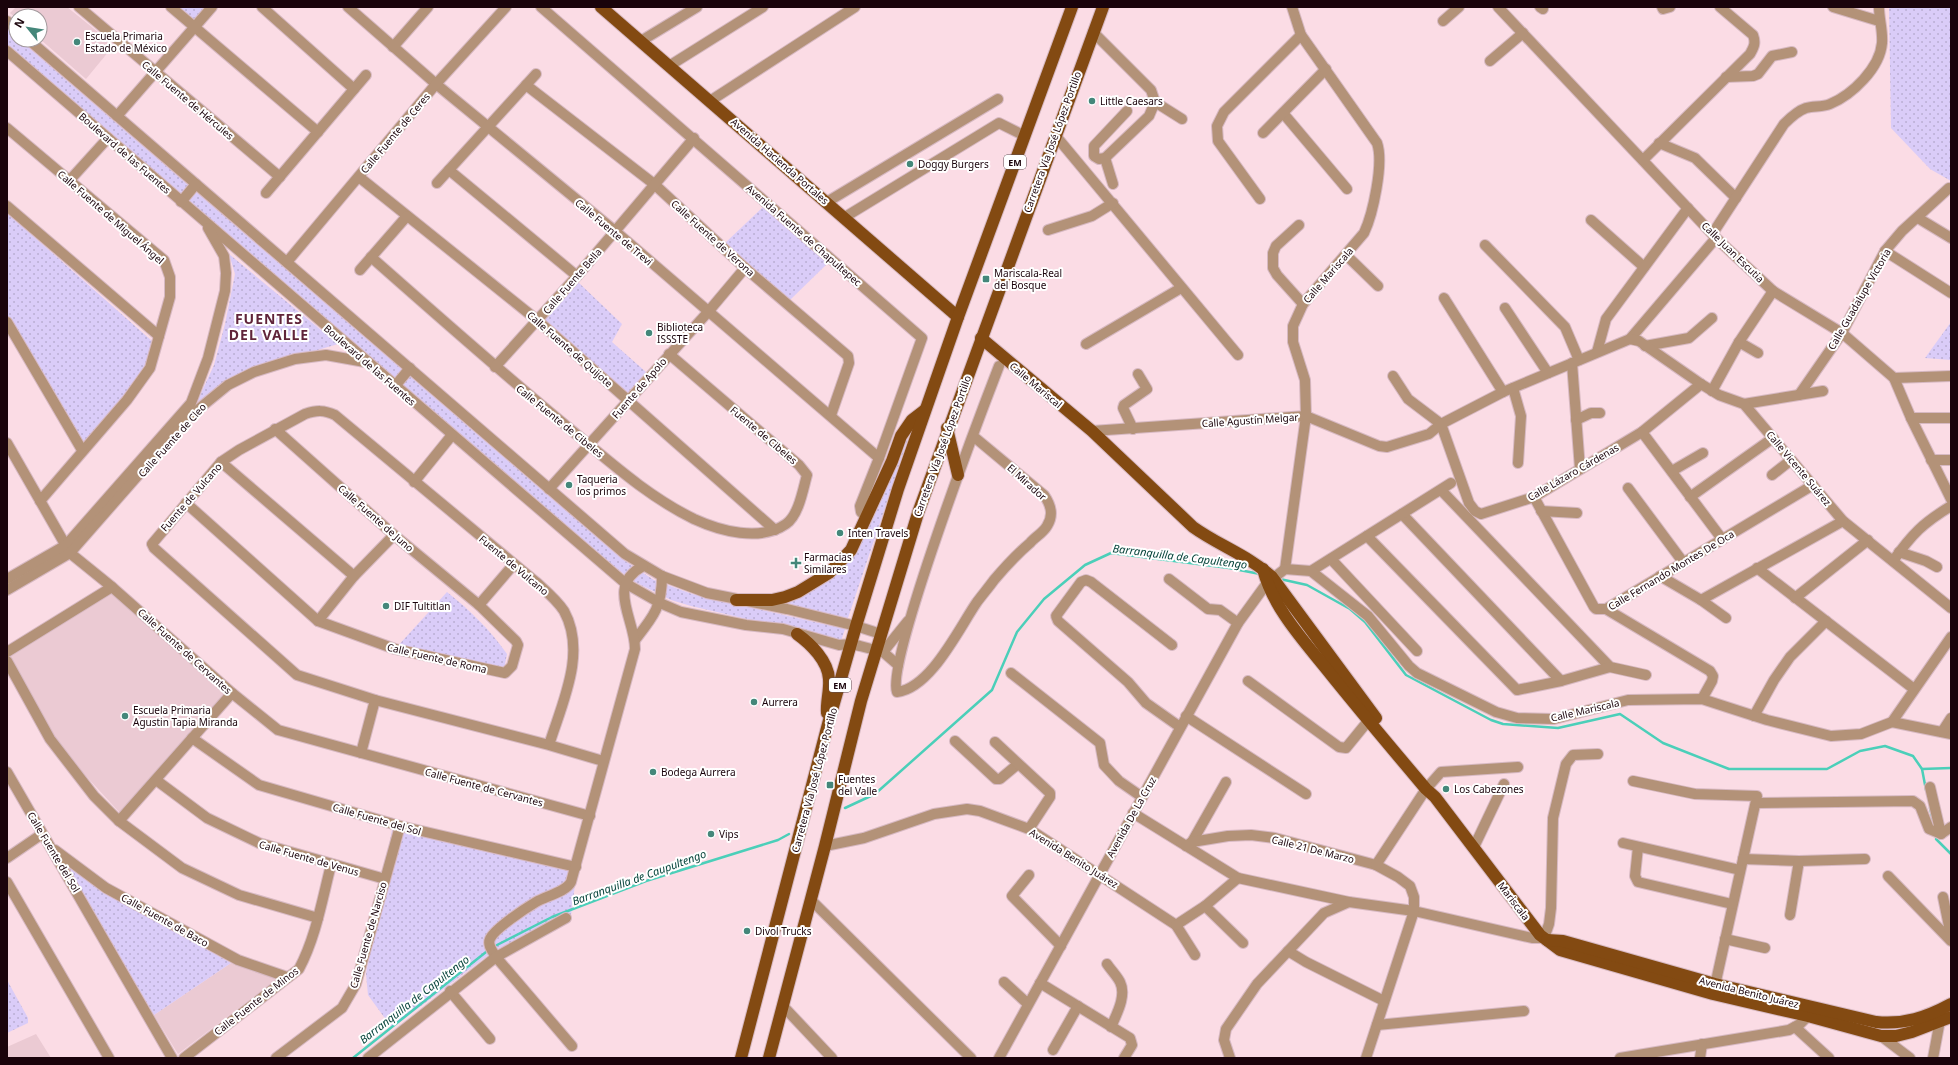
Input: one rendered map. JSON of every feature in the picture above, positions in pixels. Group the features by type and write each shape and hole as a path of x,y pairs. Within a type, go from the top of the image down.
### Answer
{"main road":[{"name":"Avenida Hacienda Portales","path":"601,7 845,217 958,317"},
{"name":"Carretera Vía José López Portillo","path":"741,1058 828,724 898,489 958,317 1072,7"},
{"name":"Carretera Vía José López Portillo","path":"769,1058 825,846 879,651 881,634 918,513 1054,135 1103,7"},
{"name":"Calle Mariscal","path":"981,338 1092,431"},
{"path":"736,600 772,600 798,592 829,573 851,550 892,461 901,436 912,420 925,410"},
{"path":"948,428 958,475"},
{"path":"1092,431 1193,527 1268,577 1474,847"},
{"path":"1268,577 1293,628 1368,721 1428,786"},
{"path":"797,634 809,642 818,653 829,678 827,704 828,724"},
{"name":"Mariscala","path":"1474,847 1540,935 1560,950"},
{"name":"Avenida Benito Juárez","path":"1546,939 1563,941 1714,989 1881,1036 1896,1036 1912,1032 1951,1017"},
{"name":"Avenida Benito Juárez","path":"1560,950 1714,989 1876,1022 1892,1023 1908,1021 1946,1007"}],"street":[{"name":"Calle Fuente de Hércules","path":"79,7 280,177"},
{"path":"172,7 318,132"},
{"path":"117,116 212,7"},
{"path":"262,7 354,89"},
{"name":"Calle Fuente de Trevi","path":"348,7 487,127 615,231 879,458"},
{"path":"393,47 428,7"},
{"name":"Calle Fuente de Ceres","path":"287,262 436,84 506,7"},
{"name":"Avenida Fuente de Chapultepec","path":"541,7 694,138 922,338 879,458 860,506 861,512 866,516"},
{"path":"641,41 697,7"},
{"path":"669,66 763,7"},
{"path":"710,101 855,7"},
{"name":"Calle Mariscala","path":"1285,569 1306,416 1305,380 1298,360 1293,337 1293,326 1302,304 1364,233 1369,222 1380,162 1380,151 1377,143 1326,69 1300,35 1292,7"},
{"path":"1444,21 1459,7"},
{"name":"Calle Juan Escutia","path":"1498,7 1714,236 1773,291 1842,333 1894,378 1911,418 1951,499"},
{"path":"1662,7 1663,9 1670,7"},
{"path":"1643,160 1750,54 1755,41 1749,30 1720,7"},
{"path":"1833,7 1878,21 1879,7"},
{"name":"Calle Agustín Melgar","path":"1092,431 1306,416 1382,447 1428,434 1441,424 1503,392 1597,352 1638,342 1714,236 1736,198 1784,124 1805,108 1830,104 1848,93 1863,79 1877,61 1882,45 1882,34 1878,21"},
{"path":"1093,32 1151,90 1155,102 1182,119"},
{"path":"1490,61 1523,33"},
{"path":"1260,199 1218,141 1216,126 1224,112 1300,35"},
{"path":"38,48 611,543 643,566 662,576 707,593 787,609 856,626 881,634"},
{"name":"Boulevard de las Fuentes","path":"7,51 625,583 660,603 701,617 746,625 783,629 839,645 851,644"},
{"path":"1726,77 1753,76 1758,74 1772,56 1792,52"},
{"path":"1263,133 1326,69"},
{"path":"437,183 536,74"},
{"path":"266,193 366,75"},
{"name":"Calle Fuente de Verona","path":"526,85 654,184 745,268 848,356 849,363 830,415"},
{"path":"827,202 998,100"},
{"path":"1127,111 1094,146 1094,156 1098,159 1105,158 1149,116 1155,102"},
{"path":"1283,113 1347,189"},
{"path":"845,217 999,123 1024,136"},
{"name":"Calle Fuente de Miguel Ángel","path":"7,128 164,260 168,268 171,288 150,368 127,400 82,450 40,501"},
{"path":"1054,135 1113,203 1181,288 1238,355"},
{"path":"69,181 108,138"},
{"name":"Calle Fuente Bella","path":"495,367 577,276 694,138"},
{"path":"1659,143 1695,158 1736,198"},
{"path":"1105,158 1113,184"},
{"path":"449,170 577,276"},
{"name":"Calle Fuente de Quijote","path":"359,177 537,320 775,530"},
{"path":"181,202 196,184"},
{"name":"Calle Guadalupe Victoria","path":"1799,395 1842,333 1885,251 1902,231 1918,218 1949,188"},
{"path":"1048,230 1092,216 1113,203"},
{"path":"7,206 159,336"},
{"path":"1597,352 1606,319 1688,208"},
{"path":"360,270 407,216"},
{"path":"1918,218 1951,238"},
{"path":"1591,220 1644,268"},
{"name":"Calle Fuente de Cleo","path":"188,414 208,358 225,291 226,273 224,256 204,221"},
{"path":"1299,226 1276,246 1273,253 1273,268 1277,276 1302,304"},
{"path":"1485,245 1565,327 1575,362 1576,420 1580,469"},
{"path":"1885,251 1951,294"},
{"path":"1346,255 1378,286"},
{"name":"Calle Fuente de Cibeles","path":"371,257 495,367 652,496 695,520 722,529 752,534 775,530"},
{"name":"Fuente de Apolo","path":"549,489 588,444 630,401 668,354 708,312 745,268"},
{"path":"1086,344 1181,288"},
{"path":"1712,391 1739,342 1773,291"},
{"path":"1444,298 1503,392"},
{"path":"1506,308 1548,374"},
{"path":"1638,342 1689,338 1712,318"},
{"path":"7,322 82,450"},
{"name":"Calle Vicente Suárez","path":"1638,342 1712,391 1744,404 1843,521 1951,608"},
{"path":"1739,342 1758,353"},
{"name":"Fuente de Cibeles","path":"668,354 799,465 807,475 795,511 787,523 775,530"},
{"name":"Calle Fuente de Cleo","path":"7,590 68,549 188,414 228,385 274,364 295,359 326,355 368,363"},
{"path":"973,436 999,366"},
{"path":"395,386 410,368"},
{"path":"1133,429 1123,408 1124,405 1147,389 1138,374"},
{"path":"1393,376 1408,399 1441,424"},
{"path":"1894,378 1951,376"},
{"name":"Calle Lázaro Cárdenas","path":"1441,424 1470,503 1475,511 1481,514 1534,497 1642,432 1701,384"},
{"path":"1513,388 1521,416 1518,463"},
{"path":"1744,404 1823,391"},
{"name":"Fuente de Vulcano","path":"550,745 574,660 573,641 569,623 554,598 414,482 344,421 325,411 314,411 275,429 221,462 154,540 152,544 154,548 297,675 375,700 550,745 603,762"},
{"path":"1576,420 1591,413 1600,413"},
{"path":"1911,418 1951,418"},
{"name":"Calle Fuente de Juno","path":"275,429 394,535 479,605"},
{"path":"1642,432 1722,539"},
{"path":"414,482 452,435"},
{"name":"El Mirador","path":"973,436 1044,495 1050,503 1051,514 1048,526 1002,571 978,602 943,656 917,684 904,692 897,692 895,687 898,665 911,618 958,475 973,436"},
{"path":"1690,497 1773,438"},
{"name":"Calle Fuente de Cervantes","path":"7,443 68,549 232,693 278,730 590,816"},
{"path":"1672,472 1703,453"},
{"path":"1772,475 1792,460"},
{"path":"1931,460 1951,460"},
{"path":"221,462 354,576"},
{"path":"1268,577 1285,569 1311,571 1451,483"},
{"name":"Calle Fernando Montes De Oca","path":"1534,497 1594,607 1596,609 1606,609 1813,485"},
{"path":"1628,488 1683,562"},
{"path":"1441,490 1610,667"},
{"name":"Calle Fuente de Roma","path":"186,503 318,621 395,649 505,673 512,666 518,645 516,641 479,605"},
{"path":"1893,561 1917,530 1928,520 1951,506"},
{"path":"1541,510 1577,513"},
{"path":"1402,514 1561,681"},
{"path":"1701,600 1843,521"},
{"path":"318,621 354,576 394,535"},
{"path":"1367,536 1517,690 1561,681 1610,667 1646,675"},
{"path":"1795,598 1868,540"},
{"name":"Calle Fuente de Cleo","path":"7,579 68,549"},
{"path":"1900,552 1926,561 1937,567"},
{"path":"1331,559 1417,651"},
{"path":"479,605 514,564"},
{"path":"572,1046 496,957 489,944 490,939 497,930 535,902 570,885 633,658 635,640 624,598 625,583 633,572 643,566"},
{"path":"1757,568 1914,689"},
{"name":"Calle Mariscala","path":"1311,571 1368,616 1409,666 1417,673 1496,712 1517,718 1554,719 1628,700 1702,699 1754,716 1831,736 1861,734 1892,722"},
{"path":"635,640 656,613 660,603 662,576"},
{"path":"1660,576 1701,600 1726,618"},
{"name":"Avenida De La Cruz","path":"999,1058 1238,623 1268,577"},
{"path":"1169,579 1208,609 1220,610 1238,623"},
{"path":"1172,645 1091,582 1086,580 1081,582 1058,612 1058,621 1128,682 1146,703 1180,727"},
{"path":"7,652 112,587"},
{"path":"1606,609 1710,671 1713,676 1712,681 1702,699"},
{"path":"879,651 911,618"},
{"path":"1754,716 1774,680 1790,657 1826,621"},
{"path":"1951,637 1892,722 1946,733 1951,718"},
{"path":"851,644 879,651 898,665"},
{"path":"7,661 50,739 94,796 119,821 182,868 239,895 318,918"},
{"path":"1011,674 1100,743 1104,765 1119,781 1142,797"},
{"path":"1248,681 1339,747 1346,748 1351,744 1368,721"},
{"path":"119,821 232,693"},
{"path":"361,753 375,700"},
{"path":"1186,716 1306,794"},
{"name":"Calle Fuente del Sol","path":"192,738 259,785 400,826 576,867"},
{"path":"955,741 998,780 1018,764"},
{"path":"994,742 1050,793 1050,797 1029,829"},
{"path":"1133,813 1189,844 1238,878 1349,902 1414,911 1532,938 1546,939 1551,908 1553,818 1566,764 1573,755 1598,754"},
{"path":"1376,865 1428,786 1441,772 1518,767"},
{"name":"Calle Fuente del Sol","path":"7,772 172,1058"},
{"name":"Calle Fuente de Venus","path":"156,780 207,818 259,843 331,865 385,879"},
{"path":"1633,781 1695,794 1756,800 1913,801 1917,803 1927,826 1937,833"},
{"path":"1189,844 1226,782"},
{"path":"1474,847 1504,784"},
{"path":"1930,787 1937,833"},
{"path":"1714,989 1756,800"},
{"name":"Avenida Benito Juárez","path":"825,846 864,838 934,814 966,809 980,811 1029,829 1176,924"},
{"name":"Calle Fuente de Narciso","path":"276,1058 342,1008 356,984 400,826"},
{"path":"1937,833 1951,827"},
{"path":"7,858 42,834"},
{"name":"Calle 21 De Marzo","path":"1189,844 1228,836 1251,835 1275,838 1376,865 1398,877 1410,886 1414,897 1414,911"},
{"path":"1622,843 1740,870"},
{"path":"1638,847 1635,876 1638,882 1732,904"},
{"name":"Calle Fuente de Baco","path":"52,848 113,892 238,960 288,976"},
{"path":"1743,859 1799,861 1865,859"},
{"path":"1790,915 1799,861"},
{"name":"Calle Fuente de Minos","path":"184,1058 299,968 306,955 318,918 331,865"},
{"path":"1029,875 1014,893 1013,898 1061,946"},
{"path":"1888,876 1951,941"},
{"path":"1195,955 1176,924 1205,906 1238,878"},
{"path":"7,882 109,1058"},
{"path":"1943,897 1949,914 1951,936"},
{"path":"811,900 971,1058"},
{"path":"1230,1058 1224,1040 1230,1022 1257,984 1324,913 1349,902"},
{"path":"1205,906 1243,943"},
{"path":"1366,1058 1414,911"},
{"path":"368,1058 496,957 566,918"},
{"path":"1725,939 1765,948"},
{"path":"1288,951 1306,962 1384,1001"},
{"path":"1107,964 1121,983 1122,993 1120,1006 1111,1027"},
{"path":"1004,982 1028,1004"},
{"path":"1040,983 1130,1038 1132,1041 1124,1058"},
{"path":"450,992 490,1039"},
{"path":"783,1006 832,1058"},
{"path":"1053,1050 1078,1006"},
{"path":"1933,1058 1940,1022 1946,1007"},
{"path":"1377,1025 1524,1011"},
{"path":"1620,1058 1789,1030 1808,1016"},
{"path":"1795,1027 1829,1058"},
{"name":"Avenida Benito Juárez","path":"1881,1036 1910,1058"},
{"path":"1700,1058 1702,1044"}],"shaded area":[{"name":"Escuela Primaria Estado de México","path":"67,7 114,45 86,79 48,46 48,8 15,8"},
{"path":"179,7 206,7 194,21"},
{"path":"1889,7 1951,7 1951,181 1930,169 1891,128"},
{"path":"7,29 8,46 7,45"},
{"path":"10,48 29,48 622,559 654,580 692,594 845,629 841,641 671,600 633,581 577,537"},
{"path":"763,207 828,263 790,300 724,244"},
{"path":"7,213 152,341 149,367 83,446 7,318"},
{"path":"229,254 338,344 253,369 197,402 214,365 225,324 235,274"},
{"path":"578,282 622,324 612,342 646,372 627,394 543,321"},
{"path":"1951,322 1951,360 1925,358"},
{"path":"909,436 848,618 780,603 831,573"},
{"name":"Escuela Primaria Agustin Tapia Miranda","path":"112,589 228,694 121,814 51,738 7,653 97,602"},
{"path":"447,592 480,621 501,645 507,654 504,669 396,648"},
{"path":"393,824 577,869 571,916 495,950 392,1028 368,995 366,974"},
{"path":"62,859 104,891 231,963 154,1015"},
{"path":"231,963 278,978 178,1054 154,1015"},
{"path":"7,980 28,1018 28,1023 7,1033"},
{"path":"36,1034 51,1058 7,1058 7,1047"}],"waterway":[{"name":"Barranquilla de Capultengo","path":"845,808 875,794 992,690 1017,632 1044,599 1085,565 1111,553 1229,568 1260,574"},
{"name":"Barranquilla de Capultengo","path":"1280,579 1307,585 1350,609 1365,622 1406,675 1491,720 1503,724 1558,728 1620,714 1663,743 1729,769 1827,769 1860,751 1885,746 1913,756 1922,769 1926,790"},
{"path":"1922,769 1951,768"},
{"name":"Barranquilla de Capultengo","path":"1930,808 1934,825"},
{"name":"Barranquilla de Caupultengo","path":"497,945 552,917 646,881 778,840 789,834"},
{"name":"Barranquilla de Capultengo","path":"1936,839 1951,854"},
{"name":"Barranquilla de Capultengo","path":"353,1058 486,952"}],"place":[{"name":"Escuela Primaria Estado de México","path":"77,42"},
{"name":"Little Caesars","path":"1092,101"},
{"name":"Doggy Burgers","path":"910,164"},
{"name":"Mariscala-Real del Bosque","path":"986,279"},
{"name":"Biblioteca ISSSTE","path":"649,333"},
{"name":"Taqueria los primos","path":"569,485"},
{"name":"Inten Travels","path":"840,533"},
{"name":"Farmacias Similares","path":"796,563"},
{"name":"DIF Tultitlan","path":"386,606"},
{"name":"Aurrera","path":"754,702"},
{"name":"Escuela Primaria Agustin Tapia Miranda","path":"125,716"},
{"name":"Bodega Aurrera","path":"653,772"},
{"name":"Fuentes del Valle","path":"830,785"},
{"name":"Los Cabezones","path":"1446,789"},
{"name":"Vips","path":"711,834"},
{"name":"Divol Trucks","path":"747,931"}],"district":[{"name":"FUENTES DEL VALLE","path":"269,326"}]}
